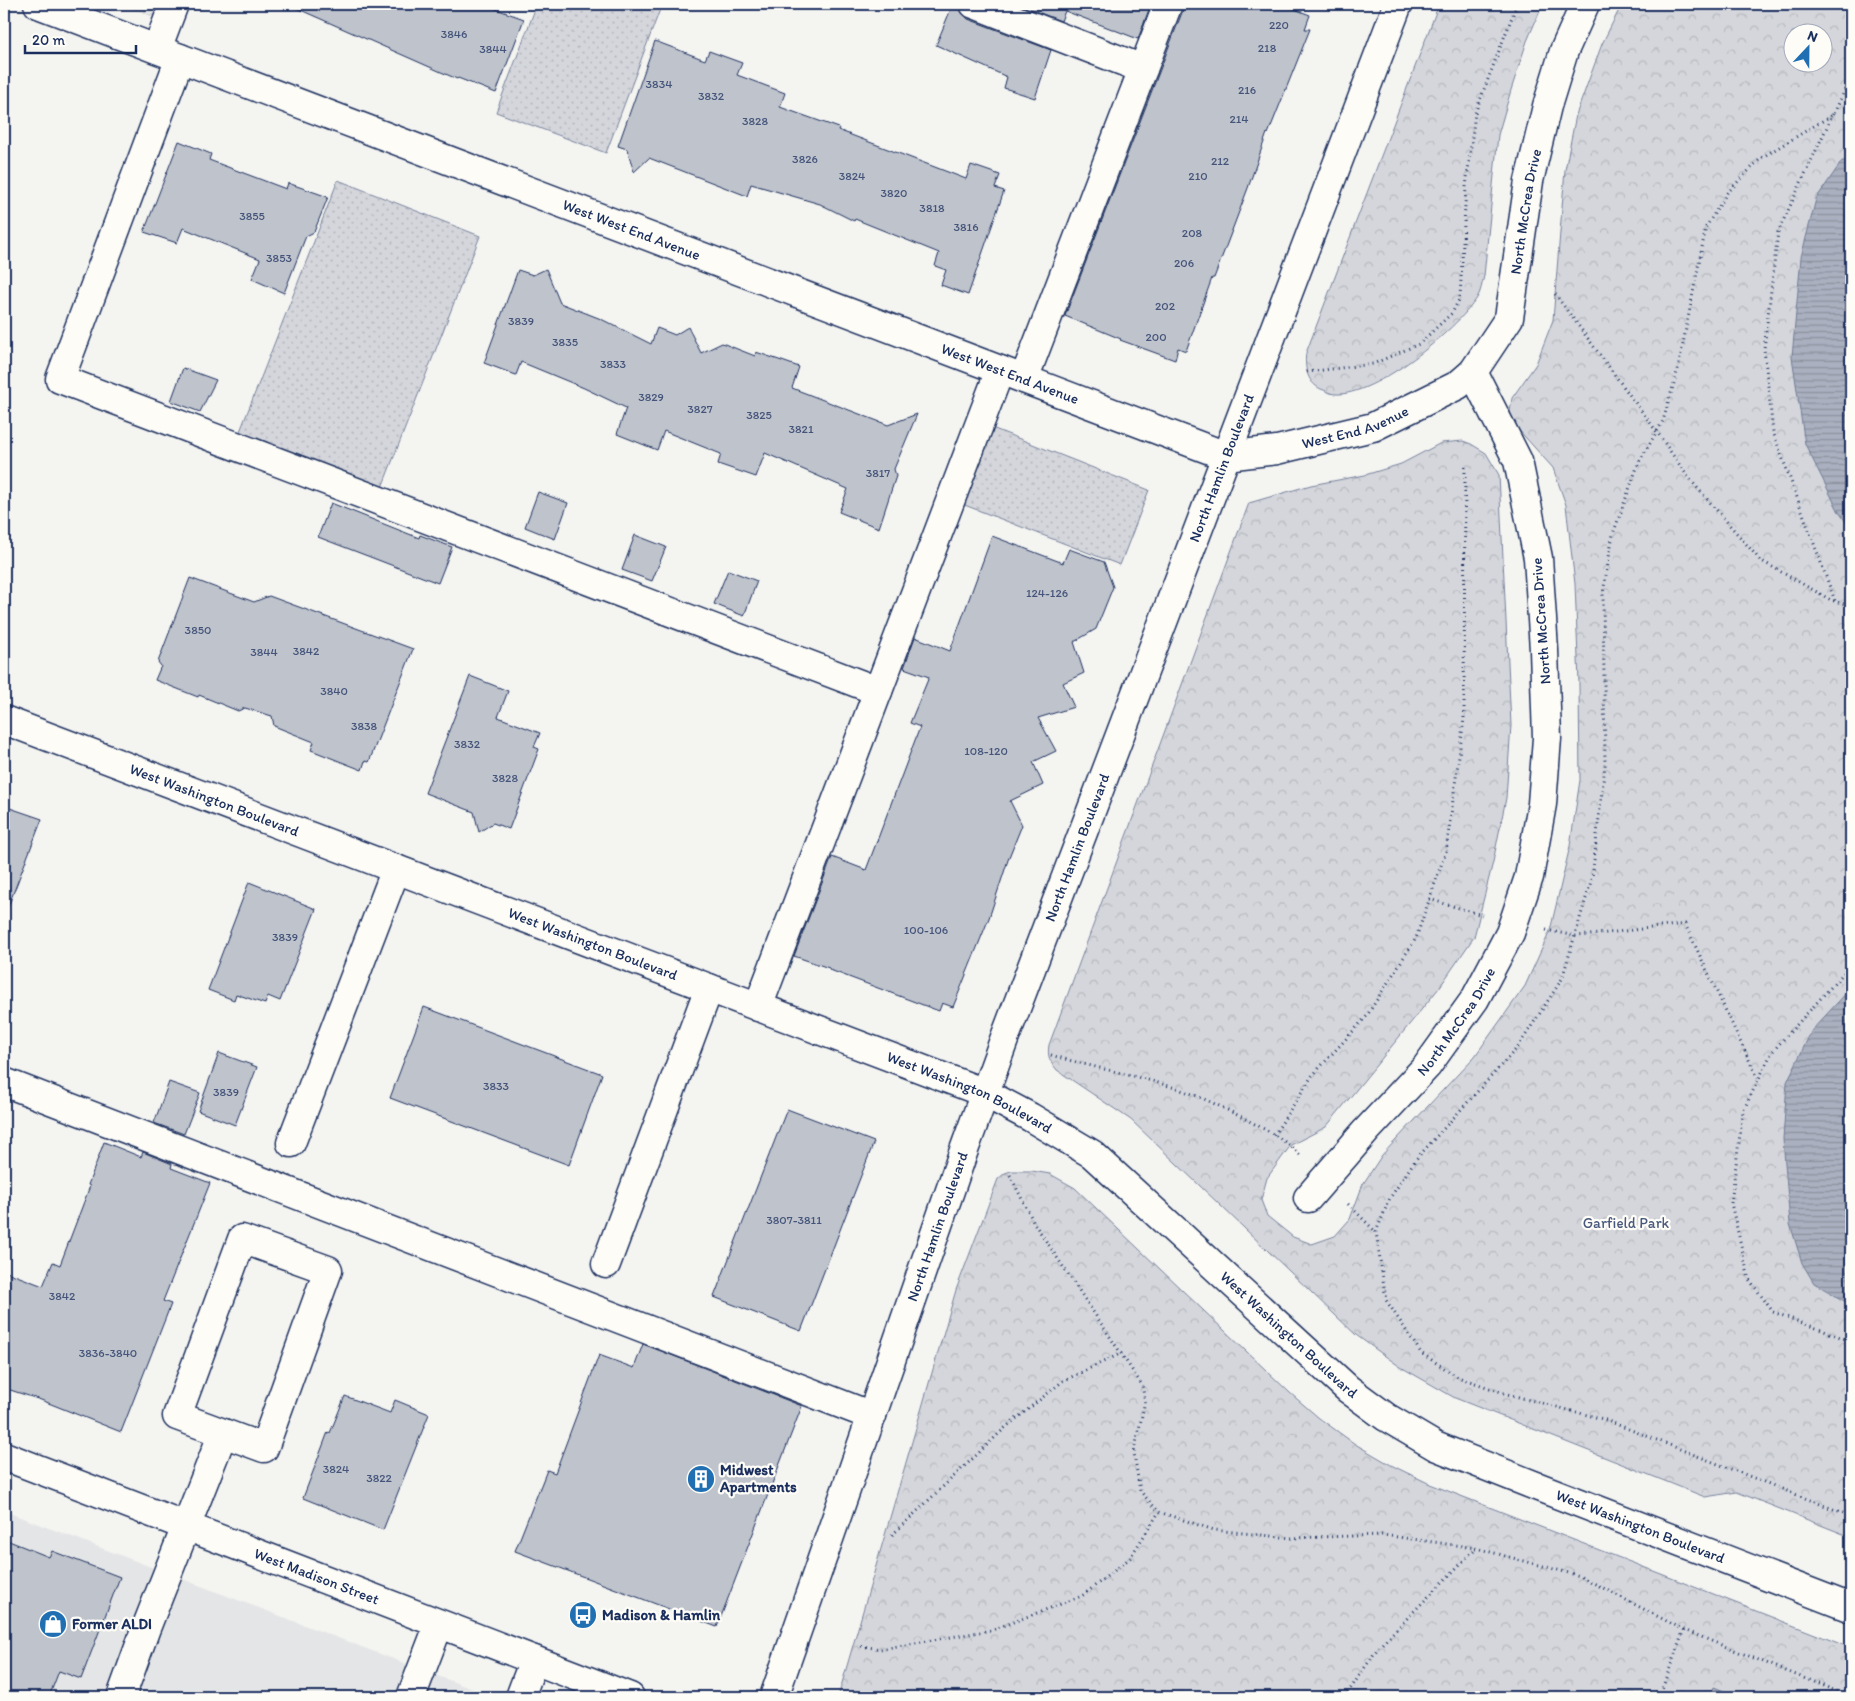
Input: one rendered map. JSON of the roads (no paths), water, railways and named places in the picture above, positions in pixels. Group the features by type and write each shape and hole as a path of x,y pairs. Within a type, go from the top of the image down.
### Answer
{"street":[{"name":"West West End Avenue","path":"38,4 1226,456"},
{"path":"174,4 168,53 60,379 878,691"},
{"path":"974,4 1143,68"},
{"path":"758,1007 878,691 1143,68 1168,4"},
{"name":"North Hamlin Boulevard","path":"774,1697 985,1093 1398,4"},
{"name":"North McCrea Drive","path":"1316,1189 1366,1131 1427,1066 1475,999 1513,924 1529,877 1542,804 1547,738 1538,558 1518,461 1473,372 1509,318 1529,181 1535,153 1564,52 1585,4"},
{"name":"West End Avenue","path":"1226,456 1277,450 1373,427 1458,385 1473,372"},
{"name":"West Washington Boulevard","path":"4,720 985,1093 1030,1116 1092,1154 1348,1389 1386,1417 1435,1446 1851,1608"},
{"path":"291,1143 396,869"},
{"path":"606,1264 709,988"},
{"path":"4,1082 872,1416"},
{"path":"242,1239 328,1270 264,1448 223,1433 177,1416 242,1239"},
{"path":"120,1697 223,1433"},
{"name":"West Madison Street","path":"4,1456 630,1697"},
{"path":"411,1697 439,1624"},
{"path":"520,1697 534,1660"}],"water":[{"path":"1842,161 1851,161 1851,529 1839,512 1805,444 1792,357 1801,257 1816,199"},
{"path":"1851,988 1851,1305 1814,1283 1802,1263 1790,1224 1783,1139 1787,1082 1812,1030"},
{"path":"1714,1687 1739,1697 1710,1697"}],"place":[{"name":"Midwest Apartments","path":"701,1479"},
{"name":"Madison & Hamlin","path":"583,1615"},
{"name":"Former ALDI","path":"53,1624"}],"park label":[{"name":"Garfield Park","path":"1626,1223"}]}
